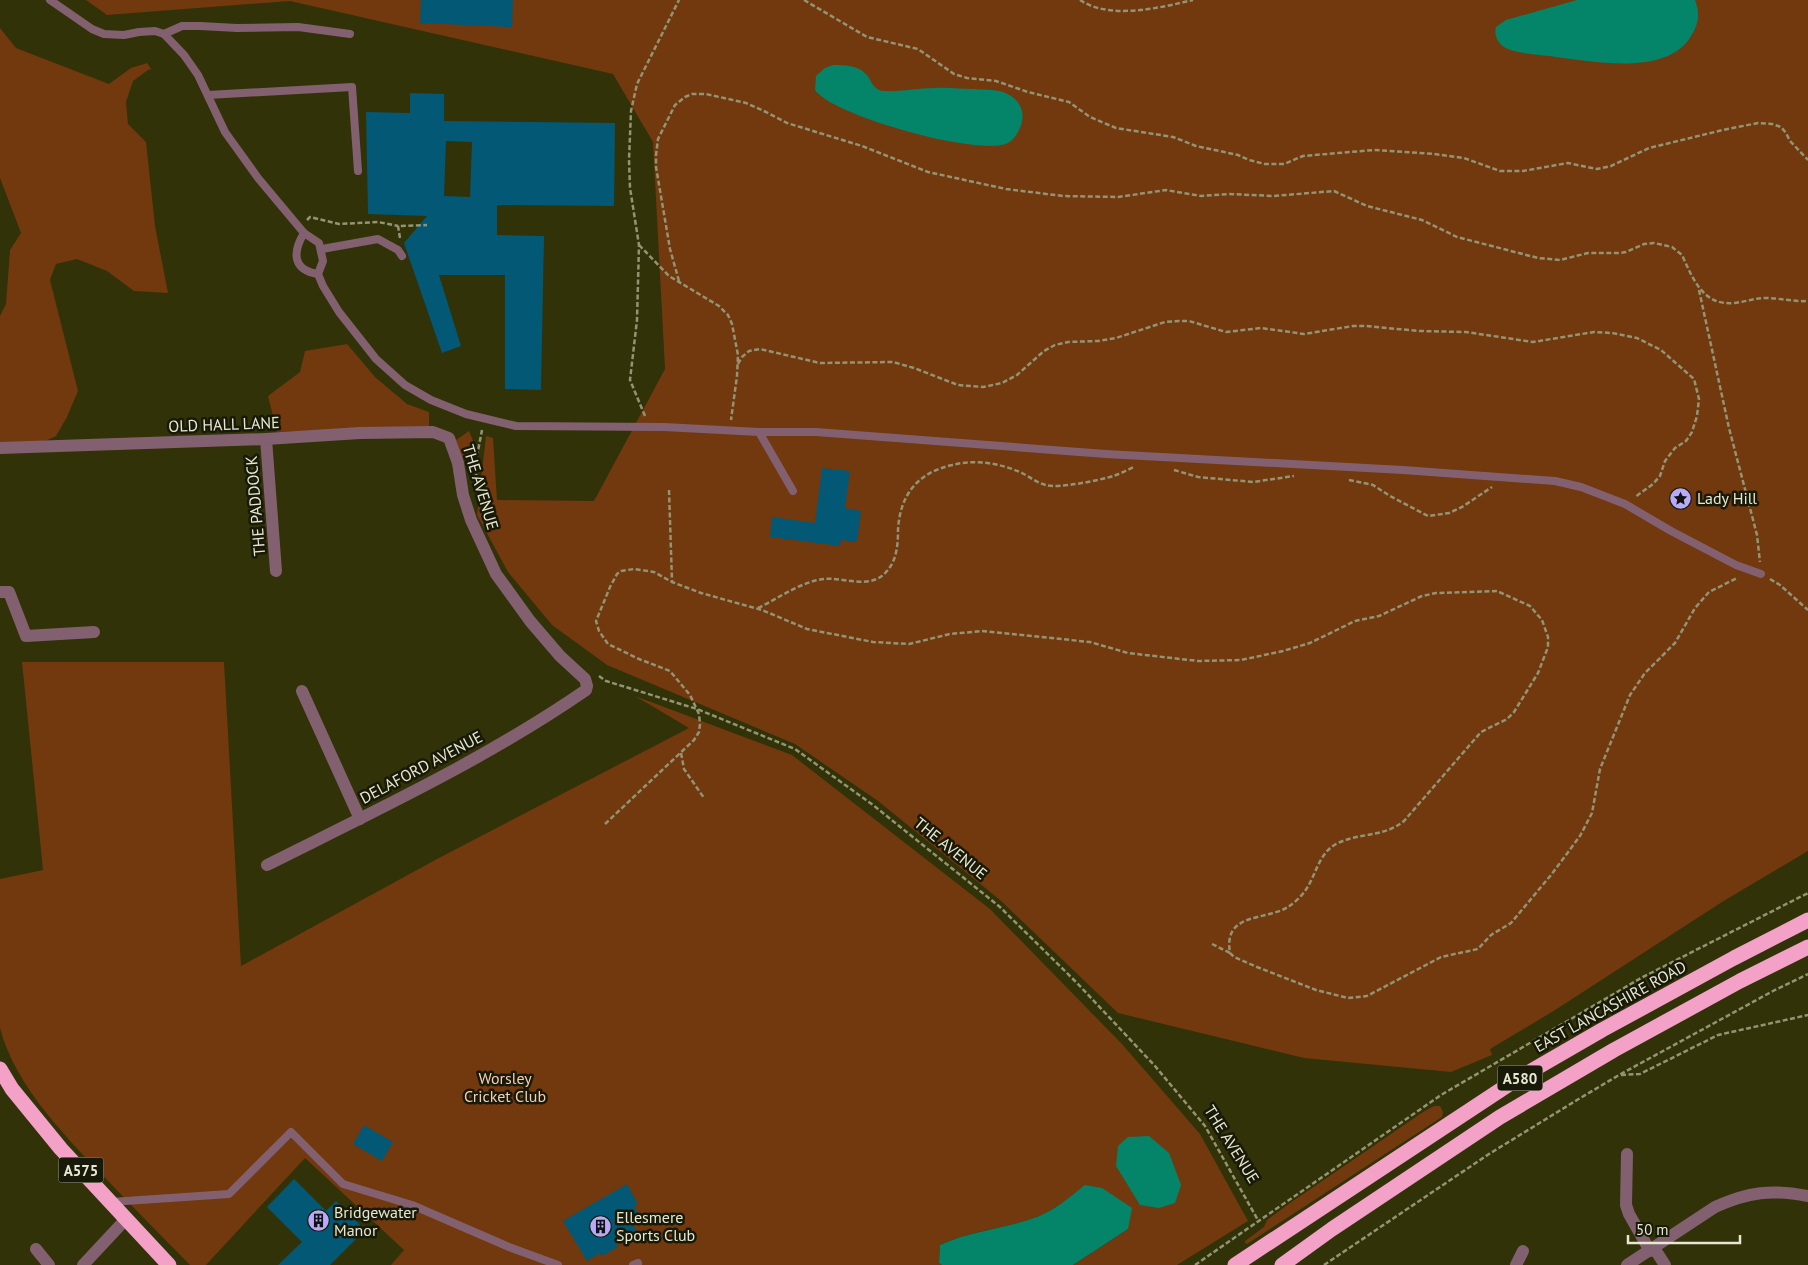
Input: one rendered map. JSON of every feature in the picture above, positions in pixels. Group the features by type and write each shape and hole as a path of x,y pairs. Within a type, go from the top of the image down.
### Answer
{"highway":[{"name":"EAST LANCASHIRE ROAD","path":"1235,1265 1514,1081 1618,1021 1808,920"},
{"name":"A580","path":"1282,1265 1332,1229 1500,1116 1614,1050 1740,981 1808,947"},
{"name":"A575","path":"0,1069 12,1089 61,1150 169,1265"}],"street":[{"name":"OLD HALL LANE","path":"0,448 266,439 360,433 433,432 449,438"},
{"name":"THE AVENUE","path":"449,438 458,463 463,495 471,520 496,574 530,621 560,656 585,679 587,683 586,690"},
{"name":"THE PADDOCK","path":"266,439 276,571"},
{"path":"0,592 9,592 26,636 94,632"},
{"name":"DELAFORD AVENUE","path":"267,865 360,819 477,756 586,690"},
{"path":"302,691 360,819"},
{"path":"1627,1154 1626,1205 1629,1214 1665,1265"},
{"path":"1613,1176 1627,1177"},
{"path":"1627,1265 1715,1207 1731,1200 1766,1191 1808,1196"},
{"path":"83,1265 126,1219"},
{"path":"36,1249 49,1265"},
{"path":"1516,1265 1523,1250"}],"lane":[{"path":"50,0 92,29 104,34 124,35 155,31 164,34 184,54 198,75 225,132 258,178 304,233 316,239 322,249 323,264 318,274 323,286 340,312 376,359 405,385 431,400 486,420 516,426 650,427 759,432 816,432 1106,454 1404,470 1555,481 1572,485 1625,504 1671,531 1736,565 1761,574"},
{"path":"164,34 182,26 237,28 298,27 350,34"},
{"path":"208,95 352,87 358,171"},
{"path":"304,233 298,244 297,258 299,264 303,270 318,274"},
{"path":"322,249 378,239 400,253"},
{"path":"759,432 793,491"},
{"path":"111,1202 229,1194 291,1132 343,1184 412,1206 509,1247 558,1265"}],"path":[{"path":"650,427 630,380 637,320 639,245 630,188 631,111 637,84 678,0"},
{"path":"804,0 867,37 918,49 954,74 967,78 996,81 1028,92 1069,102 1090,117 1116,128 1173,137 1196,146 1238,155 1266,164 1284,164 1302,156 1374,150 1464,158 1500,171 1523,171 1568,163 1596,169 1611,166 1649,148 1758,123 1781,127 1790,141 1808,160"},
{"path":"1080,0 1090,7 1108,11 1132,11 1193,0"},
{"path":"679,282 668,240 656,167 656,155 658,139 675,105 692,94 706,94 746,103 787,124 862,146 928,172 1006,189 1064,196 1118,197 1166,190 1201,196 1229,194 1264,196 1334,191 1367,206 1422,220 1457,237 1538,258 1560,260 1588,253 1626,252 1644,244 1664,245 1678,250 1699,288 1729,428 1757,535 1761,574"},
{"path":"298,226 310,218 339,224 378,222 398,226 427,225"},
{"path":"398,226 401,242 400,253"},
{"path":"639,245 669,276 719,306 728,315 732,324 738,355 730,430"},
{"path":"1699,288 1709,298 1722,303 1765,298 1808,301"},
{"path":"738,364 749,351 760,348 820,363 893,362 958,385 983,387 1002,383 1017,375 1044,351 1055,345 1068,342 1107,340 1164,322 1189,321 1226,332 1261,328 1304,334 1354,326 1366,326 1418,331 1466,332 1533,342 1594,332 1612,333 1637,338 1661,350 1694,379 1699,399 1697,416 1692,432 1686,441 1675,448 1665,460 1660,476 1653,484 1625,504"},
{"path":"476,480 477,456 486,420"},
{"path":"757,609 812,582 825,579 870,581 880,578 892,565 898,547 900,512 906,495 921,478 945,467 973,462 988,463 1012,469 1046,486 1057,486 1105,479 1139,465"},
{"path":"1173,470 1198,477 1253,482 1300,476"},
{"path":"1348,479 1373,485 1419,513 1428,516 1449,513 1496,485"},
{"path":"669,490 672,582"},
{"path":"605,824 694,740 699,732 700,724 697,708 690,695 670,671 608,644 599,631 596,621 610,587 617,574 621,571 643,570 654,572 672,582 701,593 757,609 806,629 873,642 909,644 950,634 982,631 1090,642 1128,653 1161,656 1179,660 1216,662 1240,660 1310,643 1343,625 1379,616 1422,596 1436,593 1497,591 1522,602 1537,612 1546,628 1548,647 1538,673 1514,712 1507,719 1481,732 1399,825 1384,833 1352,838 1335,845 1324,854 1305,891 1298,899 1288,907 1277,912 1251,918 1236,926 1230,937 1230,953"},
{"path":"1212,944 1257,967 1316,990 1339,997 1357,998 1381,990 1441,957 1478,949 1491,935 1511,923 1551,875 1580,836 1592,813 1600,769 1630,695 1645,673 1676,643 1695,608 1709,592 1734,579 1746,575 1761,574 1780,585 1808,610"},
{"name":"THE AVENUE","path":"598,675 606,680 697,708 795,749 873,806 1000,907 1155,1066 1205,1126 1259,1222"},
{"path":"681,753 684,769 704,798"},
{"path":"1195,1265 1441,1095 1641,978 1808,893"},
{"path":"1324,1265 1489,1154 1619,1075 1773,991 1808,974"},
{"path":"1619,1075 1640,1074 1718,1035 1808,1014"}],"green space":[{"path":"86,0 1808,0 1808,851 1722,902 1552,1012 1490,1049 1492,1055 1451,1072 1304,1058 1118,1013 1000,900 878,801 795,744 607,665 552,625 508,572 477,515 486,436 493,438 497,500 594,501 665,369 653,142 613,74 290,1 107,15"},
{"path":"0,28 16,48 109,84 131,68 147,63 151,69 133,81 126,102 128,124 146,142 155,226 168,293 134,291 107,271 77,259 56,264 50,280 78,391 67,417 56,436 43,442 0,443 0,316 6,304 10,250 21,233 0,178"},
{"path":"347,344 375,377 407,404 429,412 429,427 277,432 268,396 300,372 305,351"},
{"path":"469,431 474,443 472,460 462,459 456,440"},
{"name":"Worsley Cricket Club","path":"22,662 224,662 241,966 437,859 689,728 635,696 792,755 990,909 1122,1044 1200,1134 1248,1221 1177,1265 1073,1265 1128,1229 1086,1185 1069,1199 1037,1217 965,1236 940,1245 939,1263 942,1265 391,1265 404,1250 305,1158 206,1265 190,1265 45,1112 18,1071 7,1050 0,1028 0,879 43,870"},
{"path":"1434,1106 1440,1106 1443,1112 1442,1117 1247,1244 1245,1243 1245,1241 1264,1227 1267,1220 1290,1203"}],"water":[{"path":"1577,0 1695,0 1698,18 1694,32 1680,49 1666,57 1648,62 1610,63 1529,54 1504,47 1498,41 1495,33 1496,27 1506,20"},
{"path":"833,65 846,65 859,69 866,74 876,88 882,91 945,88 1003,92 1013,97 1020,105 1022,114 1021,125 1016,135 1008,143 992,146 939,139 908,132 849,111 827,100 815,90 816,76 825,68"},
{"path":"1149,1136 1169,1153 1181,1185 1175,1203 1159,1208 1140,1205 1116,1166 1118,1146 1128,1137"},
{"path":"1085,1185 1102,1188 1132,1208 1128,1229 1073,1265 942,1265 939,1263 940,1245 964,1236 1037,1217 1068,1199"}],"building":[{"path":"421,0 513,0 512,27 420,23"},
{"path":"410,93 444,94 444,121 615,123 614,206 497,205 497,235 544,236 541,390 505,389 505,275 439,275 461,346 442,353 404,243 427,216 368,214 366,112 410,113","holes":["446,141 472,142 470,197 444,196"]},
{"path":"822,468 850,471 845,508 861,511 857,542 841,540 840,546 770,537 772,517 815,523"},
{"path":"364,1125 393,1142 382,1161 353,1144"},
{"name":"Bridgewater Manor","path":"294,1179 326,1211 336,1201 365,1230 330,1265 278,1265 302,1242 267,1207"},
{"name":"Ellesmere Sports Club","path":"627,1184 638,1204 634,1206 639,1215 630,1220 637,1232 616,1244 618,1247 602,1256 600,1253 587,1261 563,1221"}],"place":[{"name":"Lady Hill","path":"1681,498"},
{"name":"Bridgewater Manor","path":"318,1221"},
{"name":"Ellesmere Sports Club","path":"600,1226"}]}
